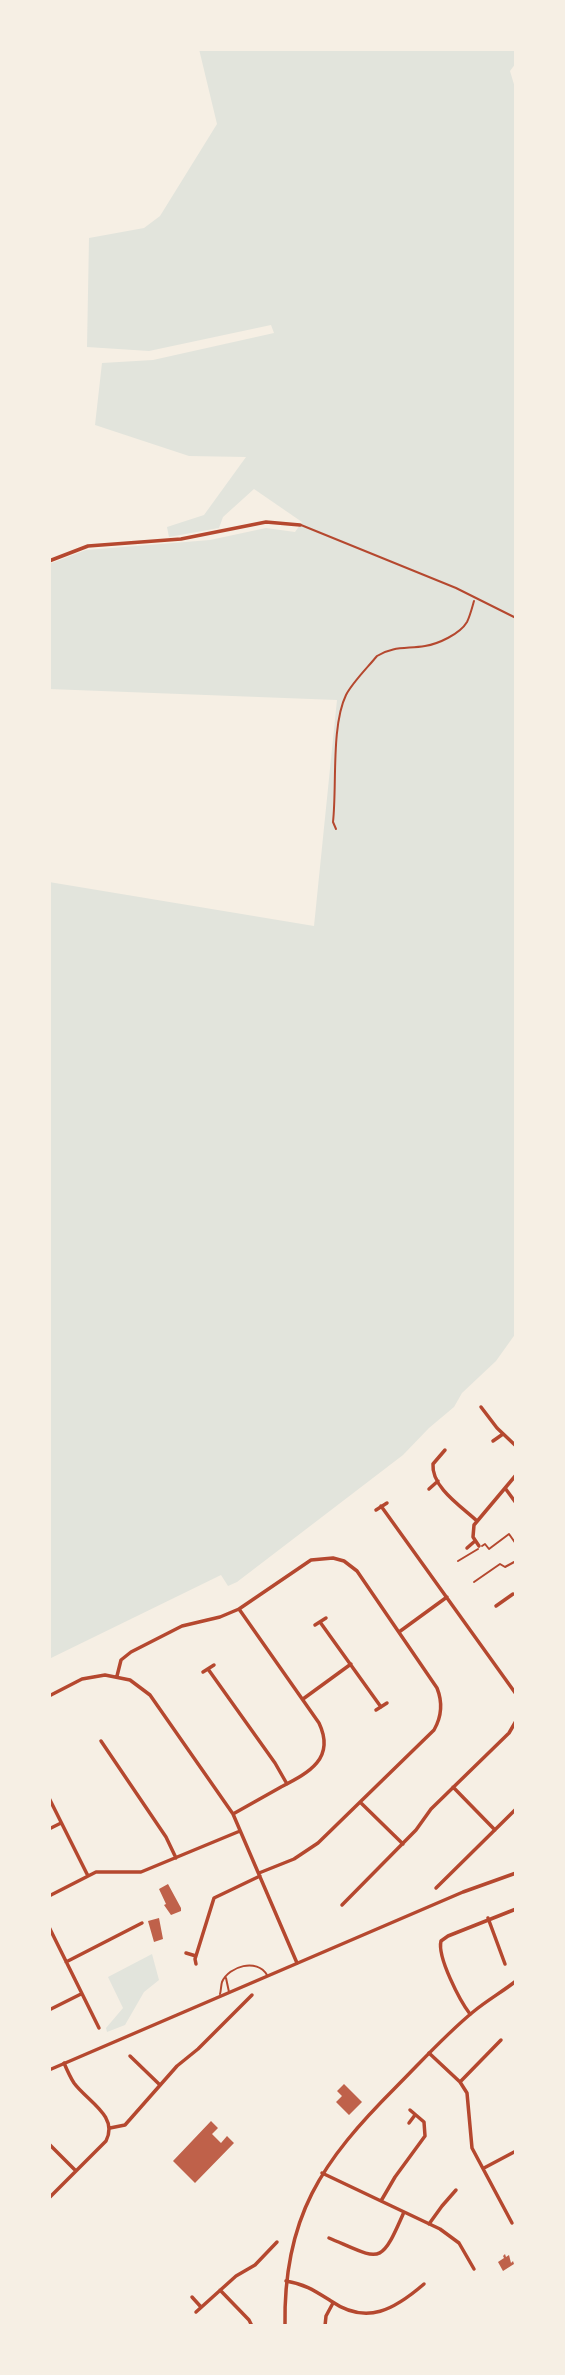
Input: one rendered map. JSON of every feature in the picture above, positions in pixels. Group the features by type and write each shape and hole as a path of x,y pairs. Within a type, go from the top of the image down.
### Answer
{"street":[{"path":"49,561 88,546 181,539 266,522 300,525"},
{"path":"481,1407 516,1446"},
{"path":"480,1417 485,1413"},
{"path":"493,1441 503,1434"},
{"path":"445,1450 435,1459 432,1467 438,1481 477,1521"},
{"path":"439,1455 443,1461"},
{"path":"467,1548 477,1544 473,1531 477,1521 516,1475"},
{"path":"429,1489 438,1481"},
{"path":"505,1488 516,1503"},
{"path":"376,1510 387,1503"},
{"path":"382,1506 516,1695"},
{"path":"117,1676 118,1664 131,1652 181,1626 213,1619 239,1609 307,1563 321,1558 333,1558 344,1561 357,1571 437,1688 441,1713 434,1730 310,1850 214,1898 196,1956 196,1964"},
{"path":"496,1606 514,1595"},
{"path":"399,1632 447,1597"},
{"path":"233,1814 314,1768 323,1748 322,1729 239,1609"},
{"path":"315,1625 326,1618"},
{"path":"320,1622 381,1707"},
{"path":"303,1699 351,1664"},
{"path":"203,1672 214,1665"},
{"path":"208,1669 287,1784"},
{"path":"49,1696 91,1676 117,1676 137,1684 150,1695 233,1814 297,1963"},
{"path":"376,1710 387,1703"},
{"path":"342,1905 403,1844 431,1809 509,1732 516,1721"},
{"path":"101,1741 166,1837 176,1858"},
{"path":"453,1787 495,1830"},
{"path":"49,1798 88,1876"},
{"path":"360,1802 403,1844"},
{"path":"436,1888 516,1809"},
{"path":"49,1829 61,1823"},
{"path":"49,1896 104,1870 141,1872 240,1830"},
{"path":"49,2070 463,1892 516,1873"},
{"path":"448,1876 453,1881"},
{"path":"470,2014 440,1952 440,1945 448,1936 516,1909"},
{"path":"488,1918 505,1964"},
{"path":"66,1962 142,1923"},
{"path":"49,1927 99,2028"},
{"path":"136,1927 139,1932"},
{"path":"186,1953 196,1956"},
{"path":"503,1957 509,1955"},
{"path":"285,2326 286,2281 296,2233 322,2173 353,2131 429,2053 470,2014 516,1981"},
{"path":"49,2010 82,1993"},
{"path":"110,2128 125,2125 177,2066 252,1995"},
{"path":"236,2003 240,2007"},
{"path":"90,2024 96,2021"},
{"path":"460,2082 501,2040"},
{"path":"496,2044 501,2049"},
{"path":"429,2053 460,2082 469,2099 471,2143 512,2223"},
{"path":"130,2056 160,2085"},
{"path":"49,2198 106,2141 110,2128 105,2115 72,2081 64,2063"},
{"path":"381,2201 425,2136 424,2122 410,2110"},
{"path":"409,2123 415,2115"},
{"path":"49,2144 76,2171"},
{"path":"483,2169 514,2152 508,2147"},
{"path":"322,2173 450,2235 470,2258 474,2269"},
{"path":"447,2190 451,2195"},
{"path":"429,2224 456,2190"},
{"path":"329,2238 368,2255 380,2254 389,2247 404,2212"},
{"path":"336,2241 338,2235"},
{"path":"196,2312 236,2276 274,2249 277,2242"},
{"path":"470,2258 476,2256"},
{"path":"286,2281 312,2288 344,2309 360,2313 383,2312 406,2300 424,2284"},
{"path":"419,2288 424,2293"},
{"path":"220,2290 252,2326"},
{"path":"192,2297 201,2307"},
{"path":"326,2326 326,2316 333,2303"}],"lane":[{"path":"300,525 475,598 516,618"},
{"path":"220,1996 221,1985 226,1976 238,1969 255,1964 261,1966 268,1976"},
{"path":"226,1976 229,1992"}],"path":[{"path":"336,830 333,822 337,744 339,717 346,694 383,652 438,642 462,627 467,622 475,598"},
{"path":"458,1561 466,1559 485,1544 489,1549 509,1534 516,1544"},
{"path":"474,1583 500,1564 505,1567 516,1561"}],"shaded area":[{"path":"199,49 516,49 516,63 510,71 516,91 516,1333 496,1361 462,1393 454,1407 403,1455 237,1582 228,1586 221,1575 49,1659 49,882 314,926 337,700 49,689 49,564 86,550 210,540 266,528 295,532 302,522 254,489 223,517 219,528 169,537 167,527 204,515 246,457 189,456 95,425 102,363 153,360 274,333 271,325 149,351 87,347 89,238 144,228 160,216 217,124"},
{"path":"152,1954 159,1980 144,1992 125,2025 107,2032 106,2028 123,2008 108,1977"}],"building":[{"path":"168,1884 181,1908 181,1911 171,1915 164,1905 166,1904 159,1889"},
{"path":"159,1918 163,1939 154,1942 148,1921"},
{"path":"344,2084 362,2102 349,2115 336,2102 342,2096 337,2091"},
{"path":"211,2121 218,2128 212,2134 221,2143 227,2136 234,2143 195,2183 173,2161"},
{"path":"505,2254 506,2257 509,2255 511,2263 513,2261 514,2264 503,2271 498,2262"}]}
